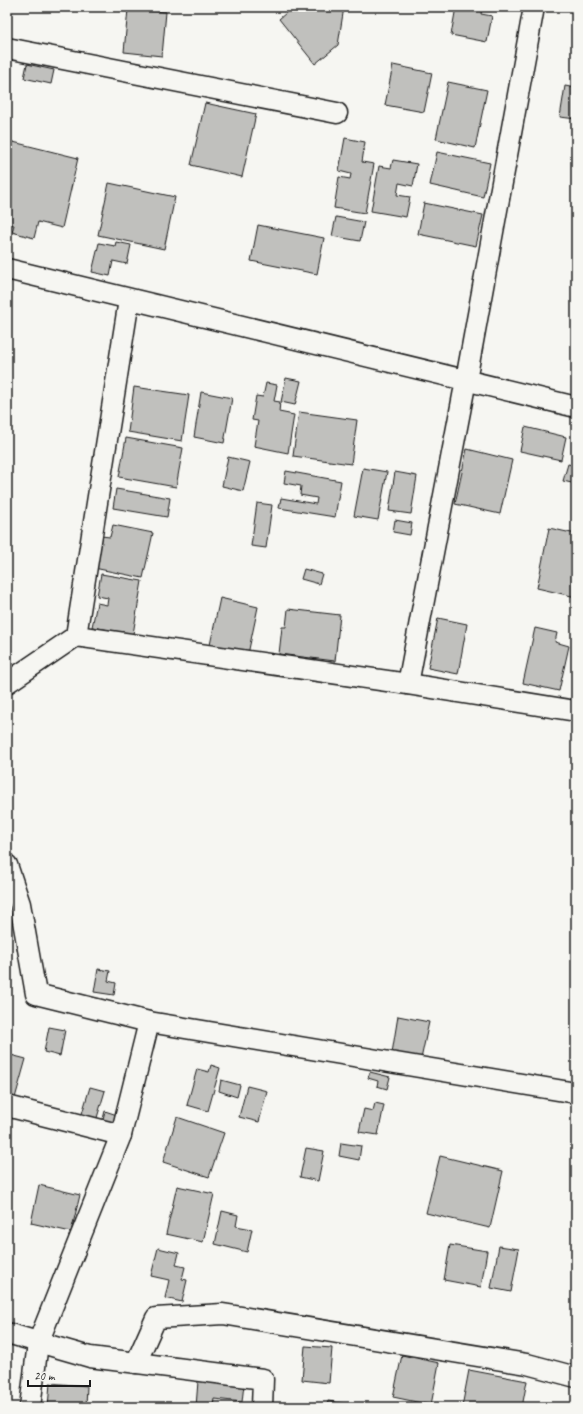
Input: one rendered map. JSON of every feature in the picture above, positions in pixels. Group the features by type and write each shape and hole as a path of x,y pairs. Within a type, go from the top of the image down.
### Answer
{"street":[{"path":"408,684 466,380 534,7"},
{"path":"7,48 337,113"},
{"path":"7,269 129,300 576,407"},
{"path":"76,636 129,300"},
{"path":"7,683 76,636 408,684 576,712"},
{"path":"7,865 20,904 36,994 149,1022 576,1093"},
{"path":"30,1407 38,1343 121,1135 149,1022"},
{"path":"7,1106 121,1135"},
{"path":"136,1364 156,1318 223,1314 527,1364 576,1377"},
{"path":"7,1333 90,1357 264,1379 262,1407"}],"building":[{"path":"293,7 344,7 338,45 315,64 279,19"},
{"path":"456,7 482,7 481,14 492,16 487,42 451,35"},
{"path":"128,9 166,12 162,56 124,52"},
{"path":"27,64 54,70 51,84 24,78"},
{"path":"393,65 432,73 424,112 385,105"},
{"path":"448,82 487,90 475,148 436,139"},
{"path":"565,86 576,88 576,119 560,117"},
{"path":"205,103 256,114 242,177 191,165"},
{"path":"345,138 365,142 362,162 374,164 365,213 334,208 339,177 350,179 351,174 339,171"},
{"path":"9,141 78,158 62,228 38,222 34,238 12,232 14,225 7,224 7,144"},
{"path":"437,152 490,163 483,197 430,185"},
{"path":"393,160 417,164 413,186 399,183 397,195 410,197 406,217 371,211 379,166 391,168"},
{"path":"109,183 175,197 164,249 98,235"},
{"path":"424,203 483,215 476,246 418,234"},
{"path":"336,217 364,222 360,241 332,236"},
{"path":"258,225 324,238 317,274 251,261"},
{"path":"116,242 131,245 127,264 113,261 110,276 92,272 99,243 115,246"},
{"path":"286,378 301,381 295,405 281,402"},
{"path":"266,383 277,385 274,401 280,402 279,412 294,415 288,453 254,446 258,421 252,420 256,396 263,397"},
{"path":"134,387 189,395 182,441 128,432"},
{"path":"201,392 232,398 224,443 194,437"},
{"path":"299,412 357,420 351,464 293,456"},
{"path":"525,427 566,437 561,460 520,451"},
{"path":"126,438 183,448 176,487 119,477"},
{"path":"467,449 512,460 500,514 455,504"},
{"path":"228,457 250,462 243,491 222,486"},
{"path":"568,464 576,466 576,484 563,481"},
{"path":"363,468 387,472 378,520 354,516"},
{"path":"286,471 341,481 335,517 279,508 281,498 316,504 317,498 300,495 301,486 284,483"},
{"path":"395,472 417,476 411,514 389,511"},
{"path":"116,489 170,498 167,517 113,508"},
{"path":"257,503 272,505 266,548 251,546"},
{"path":"395,520 412,523 410,535 393,532"},
{"path":"113,525 153,533 143,578 94,568 101,536 110,537"},
{"path":"549,528 576,534 576,597 537,588"},
{"path":"304,569 322,574 319,584 301,579"},
{"path":"101,574 142,581 133,634 92,627 97,603 107,605 108,598 97,596"},
{"path":"220,598 258,607 248,654 210,645"},
{"path":"288,609 340,615 335,661 279,654 282,627 286,627"},
{"path":"438,618 467,624 458,674 428,668"},
{"path":"535,628 557,633 555,642 569,646 559,691 523,683"},
{"path":"98,969 110,971 108,981 116,983 114,995 94,992"},
{"path":"398,1016 429,1022 421,1059 392,1053"},
{"path":"49,1027 65,1030 60,1056 44,1052"},
{"path":"7,1054 26,1059 15,1098 7,1096"},
{"path":"211,1065 220,1068 208,1111 187,1105 197,1069 209,1072"},
{"path":"370,1072 390,1077 387,1089 377,1086 378,1081 368,1078"},
{"path":"221,1080 240,1085 237,1097 219,1091"},
{"path":"247,1086 267,1091 259,1122 239,1117"},
{"path":"90,1087 105,1091 96,1121 81,1117"},
{"path":"375,1103 384,1105 378,1135 359,1132 364,1109 373,1111"},
{"path":"105,1111 120,1116 117,1128 102,1123"},
{"path":"177,1117 224,1133 209,1177 163,1162"},
{"path":"341,1143 361,1146 359,1160 339,1156"},
{"path":"306,1148 324,1151 318,1181 300,1177"},
{"path":"440,1156 503,1171 490,1228 426,1213"},
{"path":"39,1185 80,1195 71,1232 31,1223"},
{"path":"177,1186 214,1194 203,1242 166,1234"},
{"path":"222,1211 238,1215 236,1226 252,1229 247,1252 215,1244"},
{"path":"450,1245 487,1251 481,1287 444,1280"},
{"path":"499,1246 519,1249 511,1292 491,1288"},
{"path":"158,1248 179,1253 176,1265 185,1267 182,1279 187,1280 182,1302 165,1298 169,1280 151,1276"},
{"path":"305,1346 332,1348 329,1383 302,1380"},
{"path":"402,1355 439,1363 431,1405 393,1397"},
{"path":"469,1370 527,1381 522,1407 462,1407"},
{"path":"198,1381 244,1384 242,1402 214,1399 213,1407 196,1407"},
{"path":"50,1383 87,1386 86,1407 48,1407"},
{"path":"328,1401 359,1406 359,1407 327,1407"}]}
